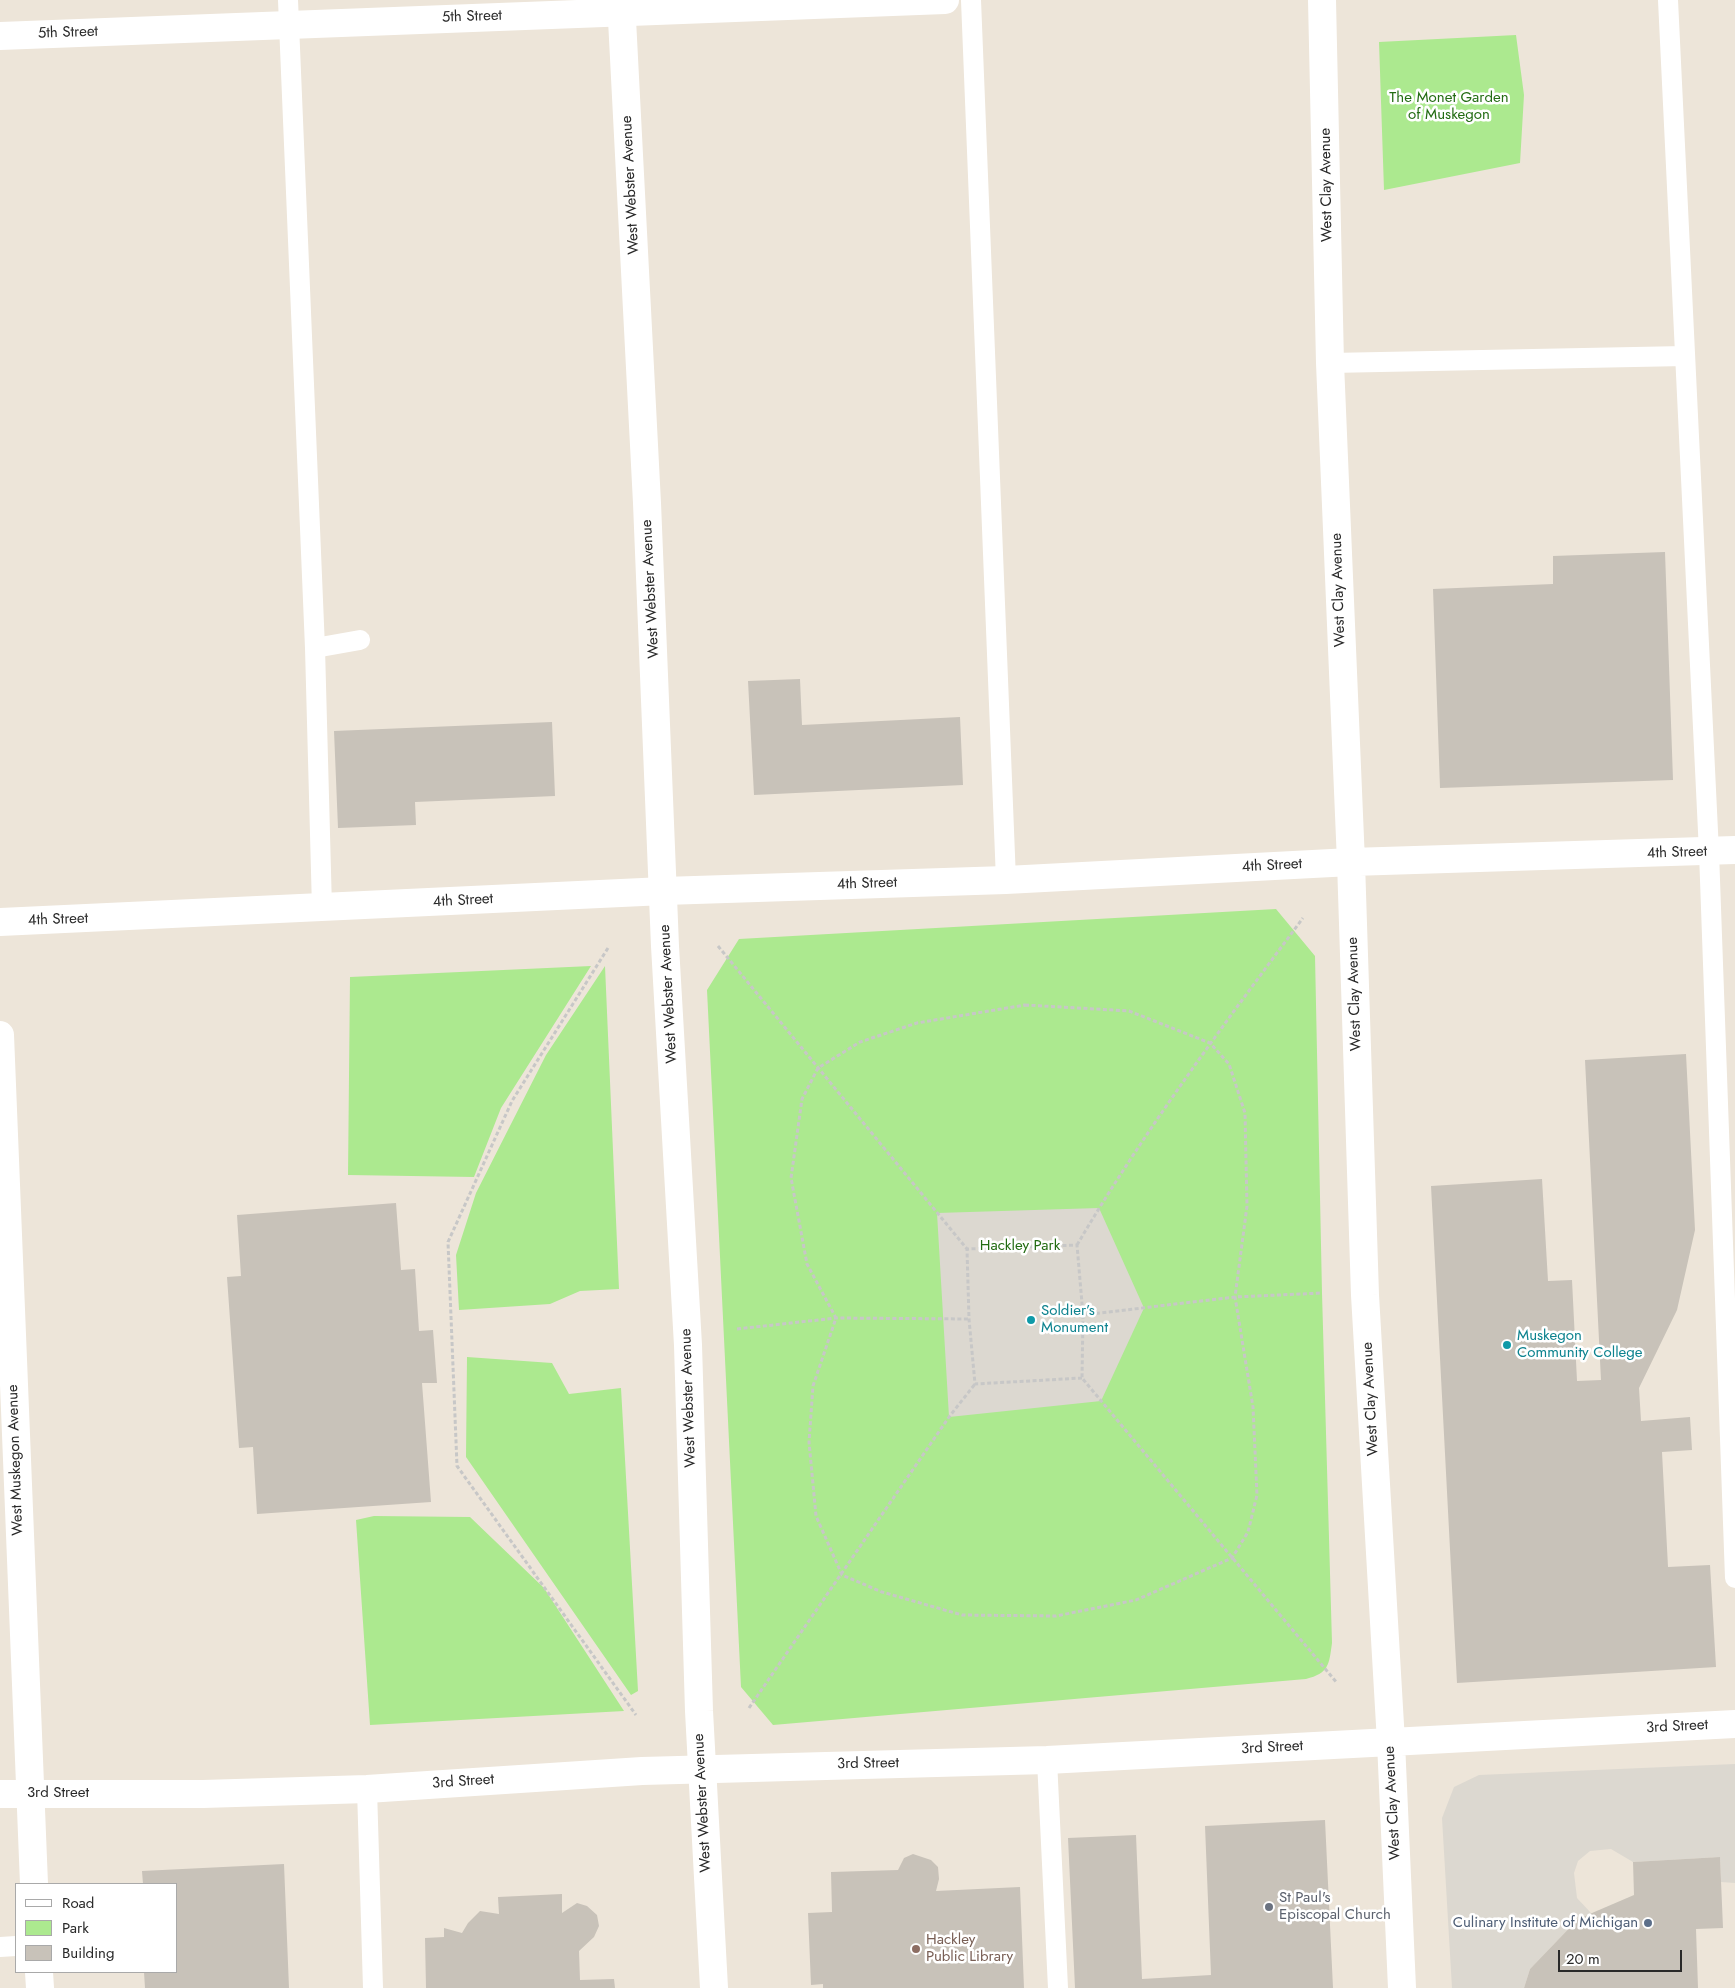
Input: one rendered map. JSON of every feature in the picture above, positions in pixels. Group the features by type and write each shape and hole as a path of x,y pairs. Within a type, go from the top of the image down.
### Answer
{"street":[{"name":"5th Street","path":"0,36 289,12 945,0"},
{"name":"West Clay Avenue","path":"1322,0 1330,363 1351,862 1365,1295 1391,1742 1402,1988"},
{"name":"West Webster Avenue","path":"621,6 666,956 688,1346 701,1768 714,1988"},
{"name":"4th Street","path":"0,922 664,891 1006,880 1351,862 1722,851"},
{"name":"West Muskegon Avenue","path":"0,1035 34,1883"},
{"name":"3rd Street","path":"0,1794 203,1794 367,1789 701,1768 1047,1760 1735,1724"},
{"path":"39,1973 40,1988"}],"lane":[{"path":"971,0 1006,880"},
{"path":"1668,0 1685,356 1722,851 1735,1578"},
{"path":"289,12 315,648 322,908"},
{"path":"1330,363 1685,356"},
{"path":"315,648 360,640"},
{"path":"1047,1760 1058,1988"},
{"path":"367,1789 373,1988"},
{"path":"0,1947 15,1946"}],"path":[{"path":"1303,918 1210,1044 1098,1208 1076,1245 1083,1315 1082,1378 1337,1683"},
{"path":"718,946 967,1249 969,1319 975,1384 949,1417 842,1575 748,1708"},
{"path":"608,948 512,1101 448,1242 454,1407 457,1466 636,1715"},
{"path":"1025,1005 1129,1011 1210,1044 1228,1064 1245,1113 1247,1206 1235,1297 1253,1406 1258,1494 1248,1532 1232,1558 1136,1600 1056,1616 962,1615 882,1592 842,1575 816,1516 809,1442 813,1386 836,1318 807,1264 791,1178 802,1099 818,1068 860,1042 917,1023 1025,1005"},
{"path":"967,1249 1076,1245"},
{"path":"1083,1315 1235,1297 1322,1294"},
{"path":"737,1329 836,1318 969,1319"},
{"path":"975,1384 1082,1378"}],"green space":[{"name":"The Monet Garden of Muskegon","path":"1516,35 1524,95 1520,163 1384,190 1379,42"},
{"name":"Hackley Park","path":"1276,909 1315,956 1332,1643 1329,1662 1324,1671 1306,1679 773,1725 741,1687 707,990 739,939"},
{"path":"591,966 501,1108 474,1177 348,1175 350,977"},
{"path":"605,966 619,1289 580,1291 550,1304 459,1310 456,1255 476,1193 546,1055"},
{"path":"467,1357 552,1363 569,1394 621,1388 638,1691 631,1695 466,1457"},
{"path":"374,1516 470,1517 544,1588 624,1711 370,1725 356,1520"}],"shaded area":[{"path":"1099,1208 1144,1308 1101,1401 949,1417 937,1213"},
{"path":"1735,1764 1735,1883 1721,1882 1720,1857 1633,1862 1611,1849 1590,1851 1578,1861 1574,1873 1577,1898 1591,1913 1578,1919 1530,1969 1524,1988 1452,1988 1442,1818 1454,1787 1479,1775"}],"building":[{"path":"1665,552 1673,780 1440,788 1433,589 1553,584 1553,556"},
{"path":"800,679 802,725 960,717 963,785 754,795 748,681"},
{"path":"552,722 555,796 415,802 416,825 338,828 334,731"},
{"name":"Muskegon Community College","path":"1686,1054 1695,1230 1677,1310 1639,1388 1641,1421 1690,1417 1692,1450 1662,1452 1668,1567 1710,1565 1716,1667 1457,1683 1431,1186 1542,1179 1548,1281 1572,1280 1577,1381 1601,1380 1585,1060"},
{"path":"396,1203 401,1270 415,1269 419,1331 433,1330 437,1383 422,1383 431,1502 257,1514 253,1447 239,1448 227,1277 241,1276 237,1215"},
{"name":"St Paul's Episcopal Church","path":"1325,1820 1333,1988 1075,1988 1068,1838 1136,1835 1142,1979 1211,1975 1205,1826"},
{"name":"Hackley Public Library","path":"913,1854 931,1860 938,1867 939,1879 936,1891 1020,1887 1024,1988 823,1988 823,1984 811,1985 808,1913 832,1912 831,1872 898,1870 904,1858"},
{"name":"Culinary Institute of Michigan","path":"1720,1857 1723,1928 1696,1929 1698,1988 1524,1988 1530,1969 1578,1919 1634,1895 1633,1862"},
{"path":"284,1864 289,1988 145,1988 144,1973 178,1973 178,1883 143,1883 142,1871"},
{"path":"562,1894 562,1913 577,1903 587,1906 597,1915 599,1926 594,1937 579,1951 580,1980 614,1979 615,1988 426,1988 425,1938 444,1937 444,1928 462,1933 468,1923 480,1911 499,1914 498,1897"}],"place":[{"name":"Soldier’s Monument","path":"1031,1320"},
{"name":"Muskegon Community College","path":"1507,1345"},
{"name":"St Paul's Episcopal Church","path":"1269,1907"},
{"name":"Culinary Institute of Michigan","path":"1648,1923"},
{"name":"Hackley Public Library","path":"916,1949"}]}
